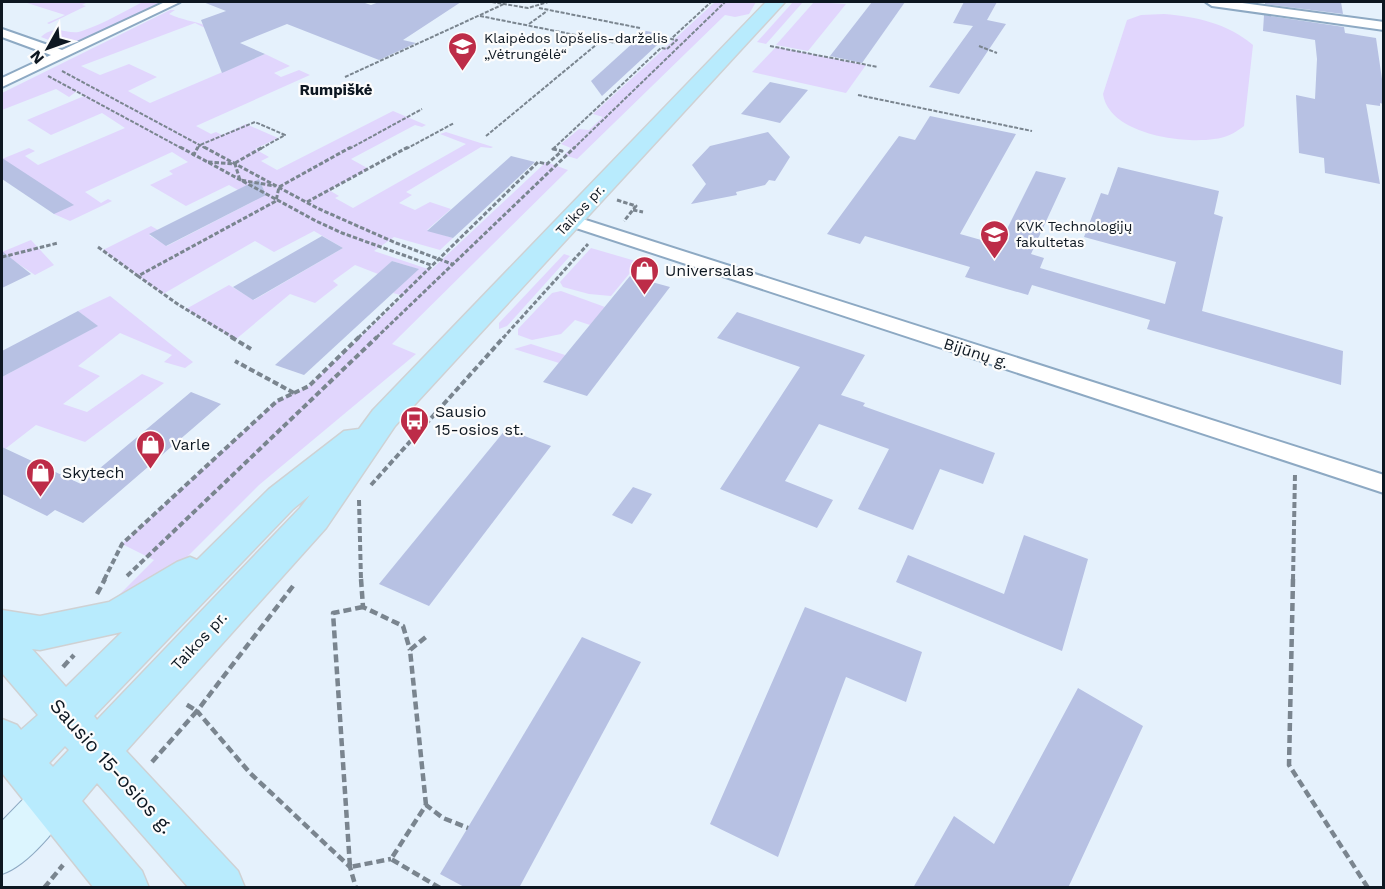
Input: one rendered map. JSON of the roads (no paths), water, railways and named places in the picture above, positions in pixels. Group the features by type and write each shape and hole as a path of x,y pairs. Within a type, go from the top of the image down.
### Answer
{"main road":[{"name":"Taikos pr.","path":"52,800 313,518 384,418 776,2"},
{"name":"Taikos pr.","path":"8,761 67,717 281,499 384,418"},
{"path":"2,627 40,633 117,618 235,545"},
{"name":"Sausio 15-osios g.","path":"2,645 221,888"},
{"path":"8,761 52,800 125,888"}],"street":[{"path":"2,83 174,2"},
{"path":"1212,2 1383,26"},
{"path":"2,33 61,54"},
{"name":"Bijūnų g.","path":"570,220 1383,484"},
{"name":"Taikos pr.","path":"2,852 52,800"}],"place":[{"name":"Klaipėdos lopšelis-darželis „Vėtrungėlė“","path":"463,72"},
{"name":"KVK Technologijų fakultetas","path":"995,260"},
{"name":"Universalas","path":"644,296"},
{"name":"Sausio 15-osios st.","path":"414,446"},
{"name":"Varle","path":"150,470"},
{"name":"Skytech","path":"41,498"}],"district":[{"name":"Rumpiškė","path":"336,90"}]}
